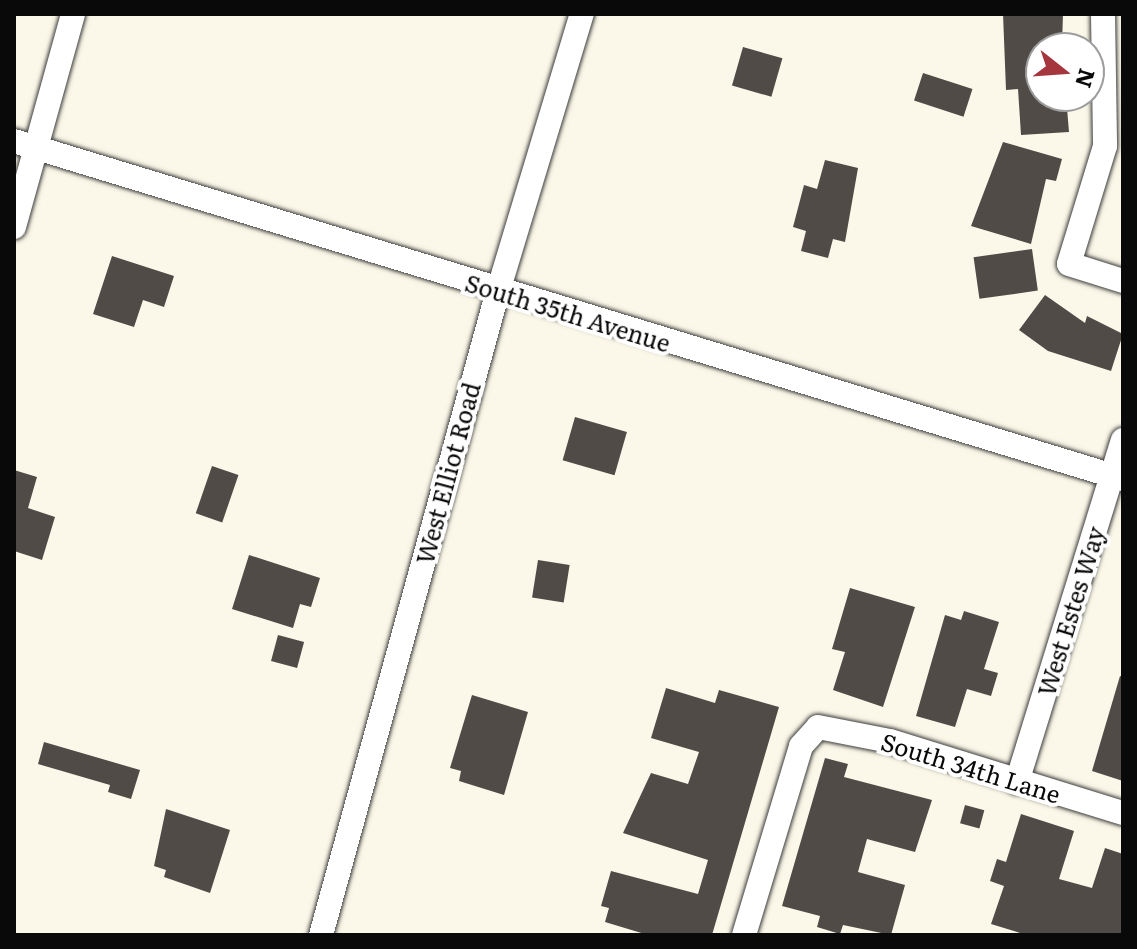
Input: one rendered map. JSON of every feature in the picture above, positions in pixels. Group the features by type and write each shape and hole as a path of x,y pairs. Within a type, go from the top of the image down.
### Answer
{"street":[{"path":"14,227 73,14"},
{"name":"West Elliot Road","path":"321,935 497,292 582,14"},
{"path":"1103,14 1105,146 1069,264 1123,281"},
{"name":"South 35th Avenue","path":"14,141 497,292 1118,477"},
{"name":"West Estes Way","path":"1017,782 1118,477 1123,440"},
{"name":"South 34th Lane","path":"744,935 801,746 818,727 846,728 1123,813"}],"building":[{"path":"1003,14 1063,14 1062,32 1025,32 1025,112 1067,112 1069,132 1021,135 1018,89 1006,90"},
{"path":"743,47 782,58 771,97 732,85"},
{"path":"923,73 972,89 963,117 914,101"},
{"path":"1003,142 1062,159 1056,181 1046,179 1031,244 971,226"},
{"path":"825,160 858,168 845,242 833,239 828,258 801,251 806,231 793,227 804,185 817,189"},
{"path":"1032,249 1038,291 979,299 974,257"},
{"path":"112,256 174,276 164,307 143,300 134,327 93,314"},
{"path":"1045,295 1085,323 1087,316 1123,334 1111,371 1048,351 1019,330"},
{"path":"575,417 627,432 615,475 563,460"},
{"path":"212,466 238,475 222,522 196,513"},
{"path":"14,470 37,477 28,508 55,517 42,560 14,551"},
{"path":"249,555 320,578 311,607 300,604 293,628 232,609"},
{"path":"538,560 570,565 564,603 532,598"},
{"path":"850,588 915,607 883,707 833,690 845,652 832,649"},
{"path":"964,611 999,622 984,669 998,673 991,696 967,689 955,727 916,716 945,615 961,620"},
{"path":"278,635 304,642 297,668 271,661"},
{"path":"1120,676 1123,677 1123,781 1092,771"},
{"path":"666,688 715,703 719,690 779,707 712,935 648,935 605,922 609,908 601,906 611,871 698,894 708,860 623,833 651,773 688,784 699,752 651,738"},
{"path":"472,695 528,712 504,795 459,781 461,771 450,768"},
{"path":"44,742 140,770 131,799 108,792 110,785 38,764"},
{"path":"825,758 848,764 844,777 932,800 915,852 867,839 858,872 905,885 891,935 843,925 840,934 817,927 820,916 782,906"},
{"path":"965,805 984,810 979,829 960,823"},
{"path":"166,809 230,830 210,893 164,877 166,870 154,866"},
{"path":"1021,814 1074,831 1059,879 1092,888 1105,848 1123,854 1123,935 1027,935 991,924 1004,886 990,881 997,859 1006,862"}]}
